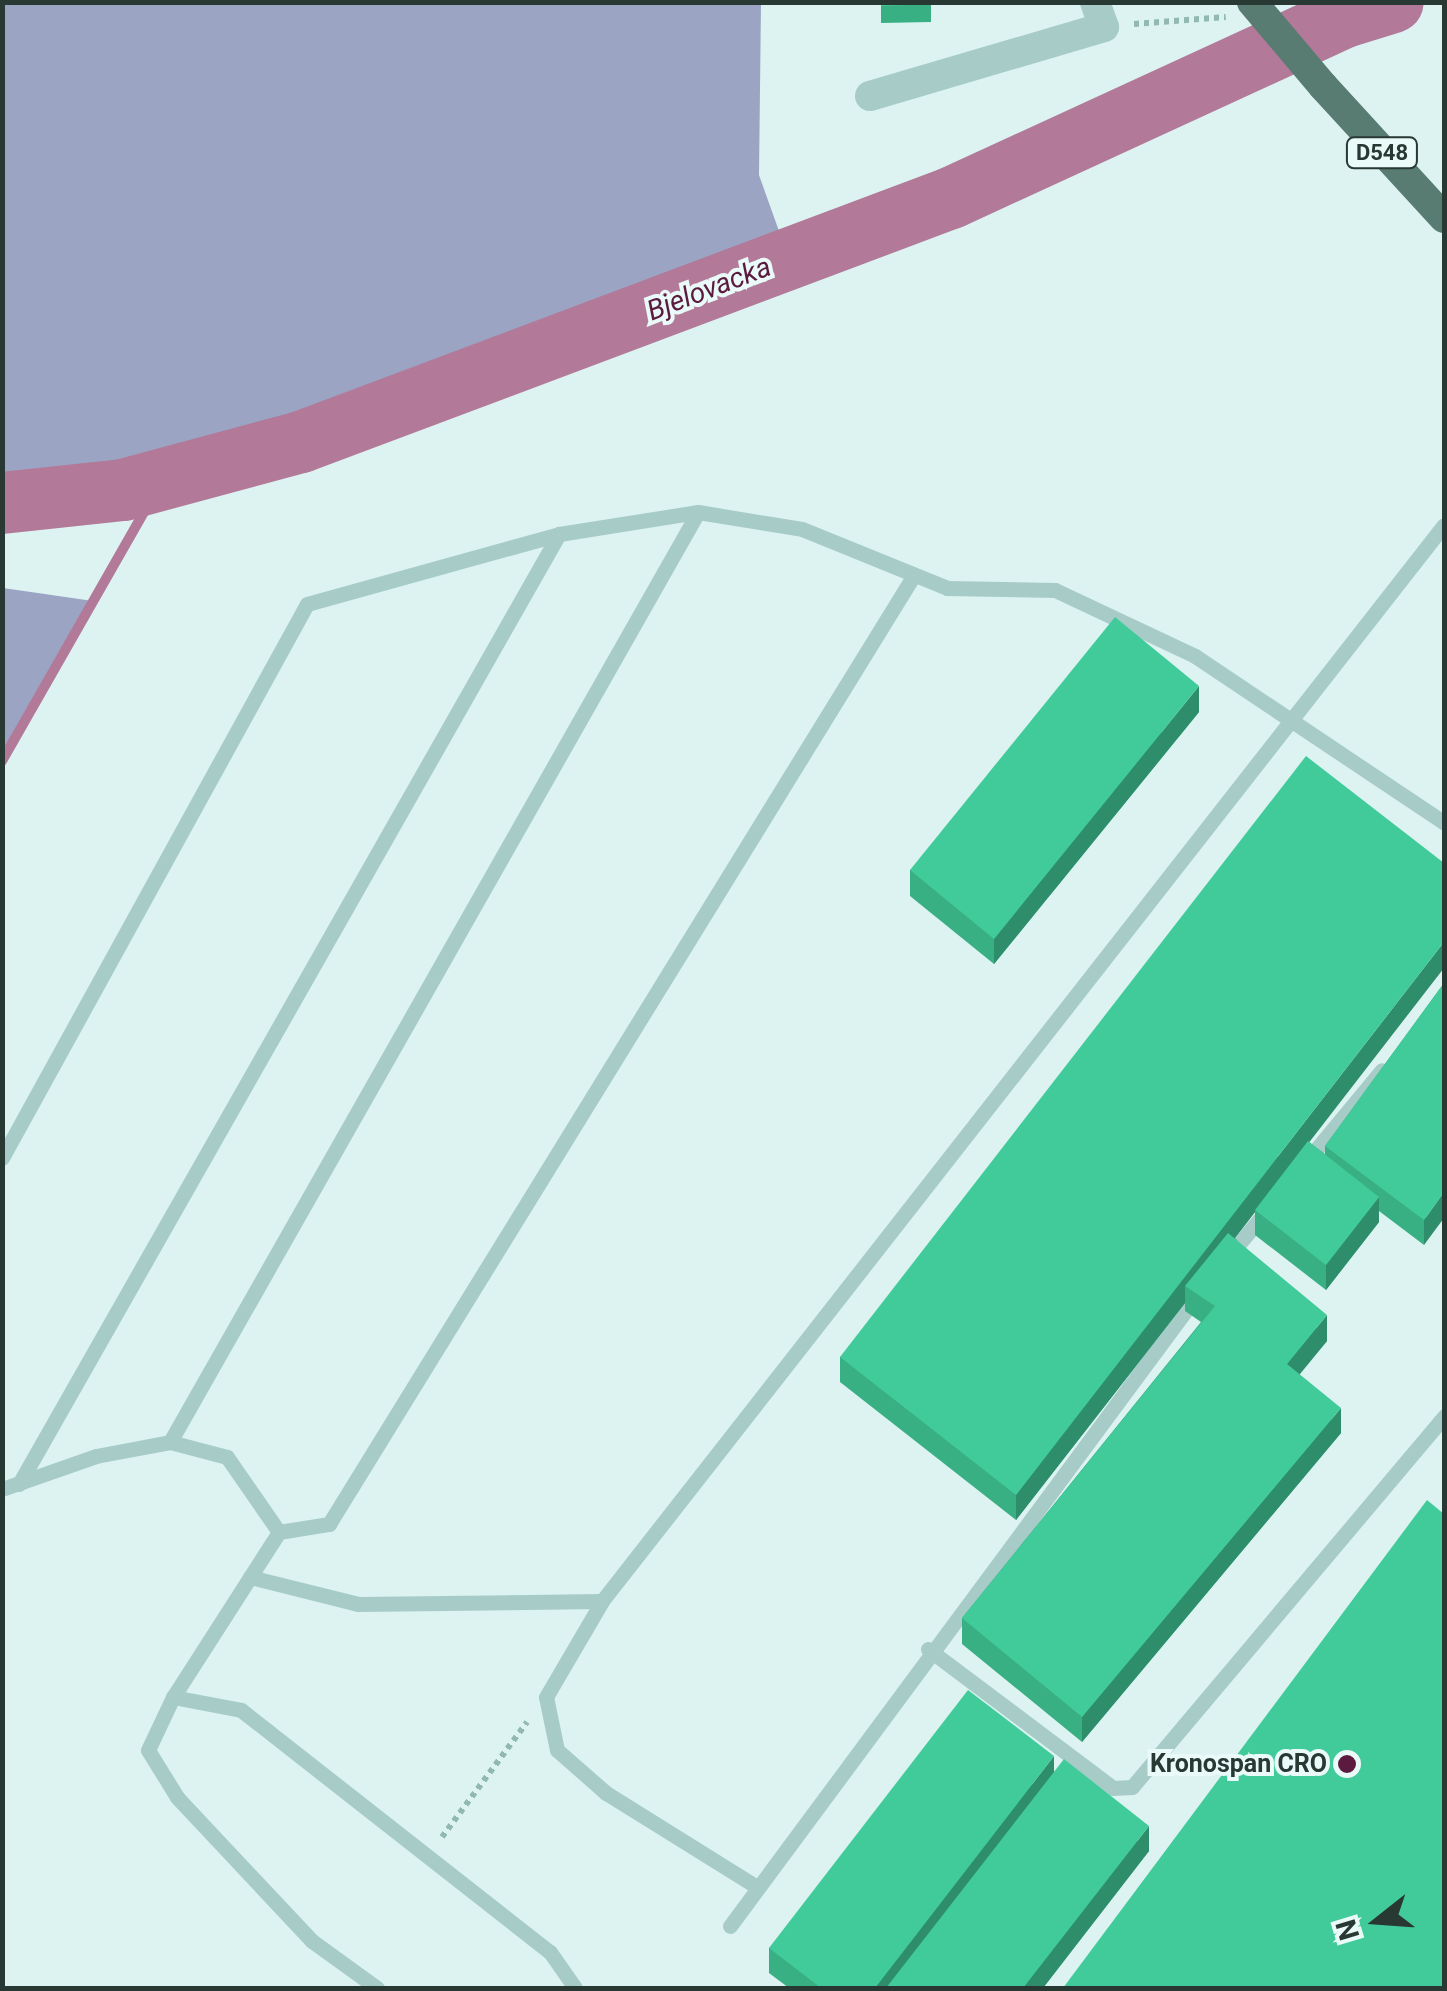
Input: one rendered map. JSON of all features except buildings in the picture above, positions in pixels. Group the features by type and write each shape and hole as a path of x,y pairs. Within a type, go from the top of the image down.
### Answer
{"main road":[{"name":"D548","path":"1242,10 1323,86 1444,218"}],"street":[{"path":"870,96 1100,15"}],"lane":[{"path":"170,1442 698,512"},
{"path":"2,1158 307,604 559,534 698,512 802,529 947,588 1054,590 1195,656 1444,823"},
{"path":"757,1888 606,1794 557,1750 546,1697 602,1602 1444,525"},
{"path":"19,1484 559,534"},
{"path":"377,1988 312,1941 178,1797 148,1750 174,1697 279,1532 329,1524 914,574"},
{"path":"1292,1179 1394,1055"},
{"path":"1217,1271 1280,1194"},
{"path":"730,1926 928,1649 1204,1286"},
{"path":"928,1649 1114,1788 1132,1787 1442,1424"},
{"path":"2,1489 96,1456 170,1442 227,1457 279,1532"},
{"path":"250,1577 358,1604 602,1602"},
{"path":"174,1697 241,1710 430,1854 550,1952 575,1988"}],"path":[{"path":"1100,15 1242,10"},
{"path":"430,1854 546,1697"}],"shaded area":[{"path":"2,3 761,3 759,175 789,259 301,442 67,501 3,503"},
{"path":"2,588 93,601 3,761"}],"waterway":[{"name":"Bjelovacka","path":"2,503 123,490 301,442 951,198 1345,17 1393,2"},
{"path":"2,761 163,479"}],"place":[{"name":"Kronospan CRO","path":"1347,1764"}]}
